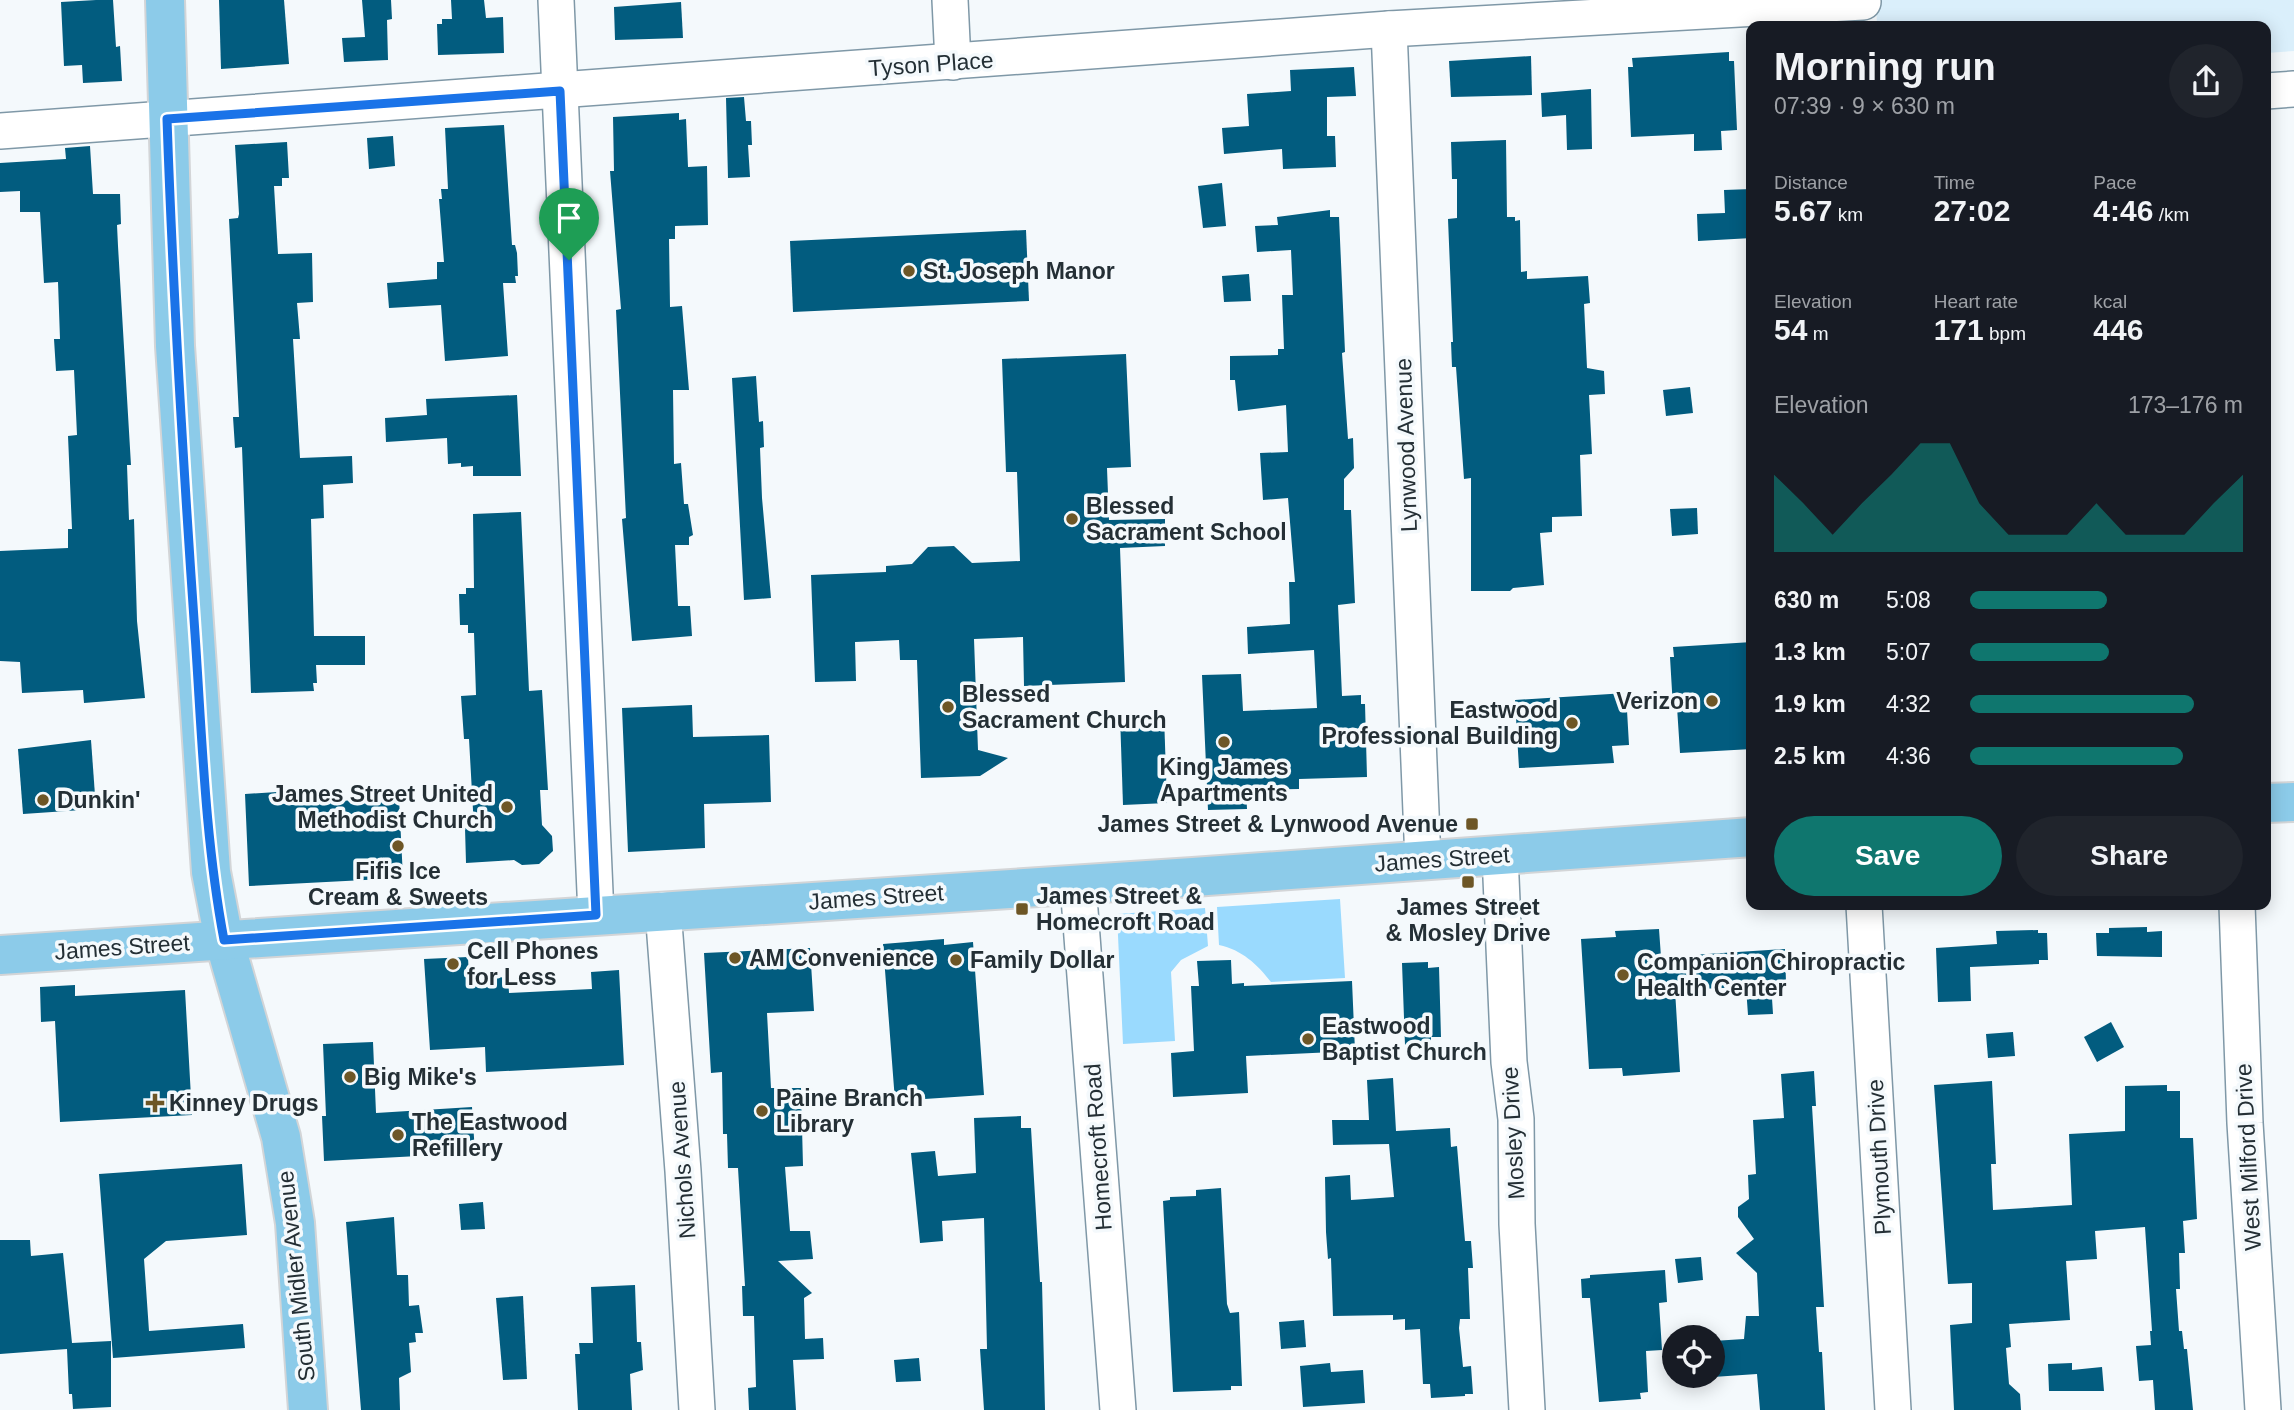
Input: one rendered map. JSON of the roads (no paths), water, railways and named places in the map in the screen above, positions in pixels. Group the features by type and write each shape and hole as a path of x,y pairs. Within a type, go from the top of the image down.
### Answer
{"main road":[{"name":"South Midler Avenue","path":"165,0 167,119 181,429 211,872 224,940 281,1137 295,1223 308,1410"},
{"path":"2271,803 2294,802"},
{"name":"James Street","path":"0,955 1746,837"}],"street":[{"path":"556,0 596,915"},
{"path":"950,0 953,62"},
{"name":"Tyson Place","path":"0,131 1390,29 1863,10"},
{"name":"Lynwood Avenue","path":"1390,29 1423,860"},
{"path":"2271,91 2294,89"},
{"name":"Mosley Drive","path":"1500,855 1509,1062 1516,1119 1517,1224 1527,1410"},
{"name":"Homecroft Road","path":"1078,884 1118,1410"},
{"name":"Nichols Avenue","path":"663,910 682,1158 697,1410"},
{"name":"Plymouth Drive","path":"1864,910 1894,1410"},
{"name":"West Milford Drive","path":"2237,910 2245,1123 2263,1410"}],"place":[{"name":"St. Joseph Manor","path":"909,271"},
{"name":"Blessed Sacrament School","path":"1072,519"},
{"name":"Verizon","path":"1712,701"},
{"name":"Blessed Sacrament Church","path":"948,707"},
{"name":"Eastwood Professional Building","path":"1572,723"},
{"name":"King James Apartments","path":"1224,742"},
{"name":"Dunkin'","path":"43,800"},
{"name":"James Street United Methodist Church","path":"507,807"},
{"name":"James Street & Lynwood Avenue","path":"1472,824"},
{"name":"Fifis Ice Cream & Sweets","path":"398,846"},
{"name":"James Street & Mosley Drive","path":"1468,882"},
{"name":"James Street & Homecroft Road","path":"1022,909"},
{"name":"AM Convenience","path":"735,958"},
{"name":"Family Dollar","path":"956,960"},
{"name":"Cell Phones for Less","path":"453,964"},
{"name":"Companion Chiropractic Health Center","path":"1623,975"},
{"name":"Eastwood Baptist Church","path":"1308,1039"},
{"name":"Big Mike's","path":"350,1077"},
{"name":"Kinney Drugs","path":"155,1103"},
{"name":"Paine Branch Library","path":"762,1111"},
{"name":"The Eastwood Refillery","path":"398,1135"}]}
